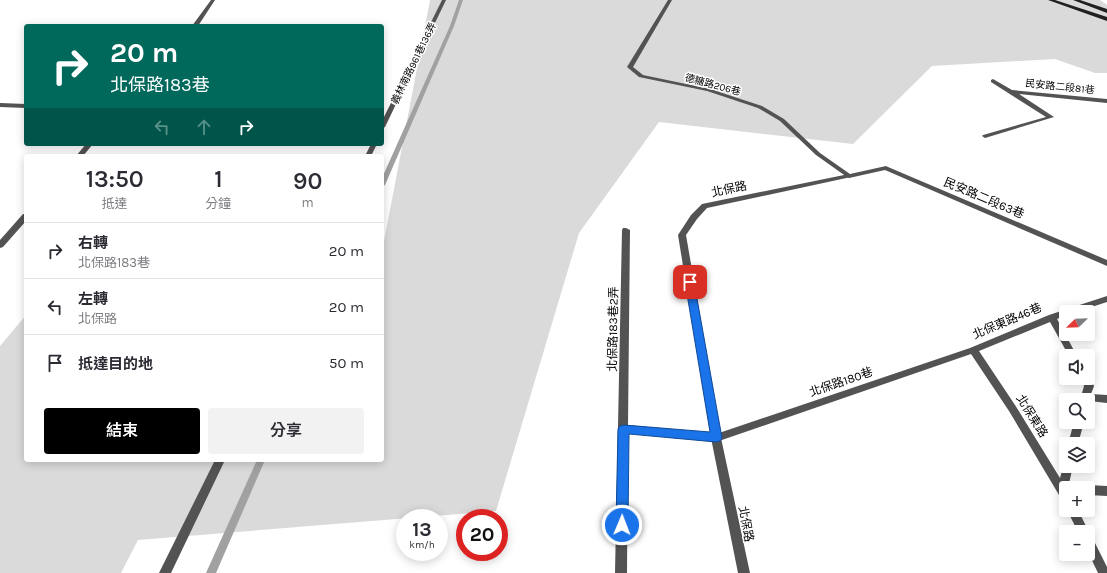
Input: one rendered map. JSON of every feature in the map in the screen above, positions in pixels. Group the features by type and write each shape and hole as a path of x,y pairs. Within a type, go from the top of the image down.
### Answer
{"street":[{"path":"196,24 213,0"},
{"name":"義林南路961巷136弄","path":"384,123 444,0"},
{"name":"德糖路206巷","path":"670,0 630,67 641,76 708,90 760,107 782,120 818,154 849,176"},
{"path":"1050,0 1107,19"},
{"path":"1075,0 1107,11"},
{"name":"民安路二段81巷","path":"985,136 1051,117 993,81"},
{"name":"民安路二段81巷","path":"1010,92 1107,101"},
{"path":"0,105 24,106"},
{"path":"81,154 88,146"},
{"name":"民安路二段63巷","path":"849,176 886,168 1107,263"},
{"name":"北保路","path":"744,573 716,438 682,235 694,217 705,206 849,176"},
{"path":"0,245 24,218"},
{"name":"北保路183巷2弄","path":"621,573 626,230"},
{"name":"北保東路46巷","path":"1088,305 1107,299"},
{"name":"北保東路46巷","path":"973,350 1059,314"},
{"name":"北保東路46巷","path":"1052,317 1069,349"},
{"name":"北保路180巷","path":"716,438 973,350"},
{"name":"北保東路","path":"973,350 1059,482"},
{"path":"1095,399 1107,399"},
{"path":"624,429 716,438"},
{"path":"165,573 219,462"},
{"path":"1095,490 1107,491"},
{"path":"1095,555 1104,573"}],"shaded area":[{"path":"430,0 1100,0 1107,5 1107,73 1095,73 1055,59 932,66 853,144 659,122 579,233 497,509 456,509 456,514 448,515 448,509 396,509 396,519 138,540 121,573 0,573 0,346 24,317 24,462 384,462 384,242"}],"waterway":[{"path":"384,180 452,26 461,0"},
{"path":"211,573 260,462"}],"route":[{"path":"622,525 624,429 716,438 690,282"}]}
